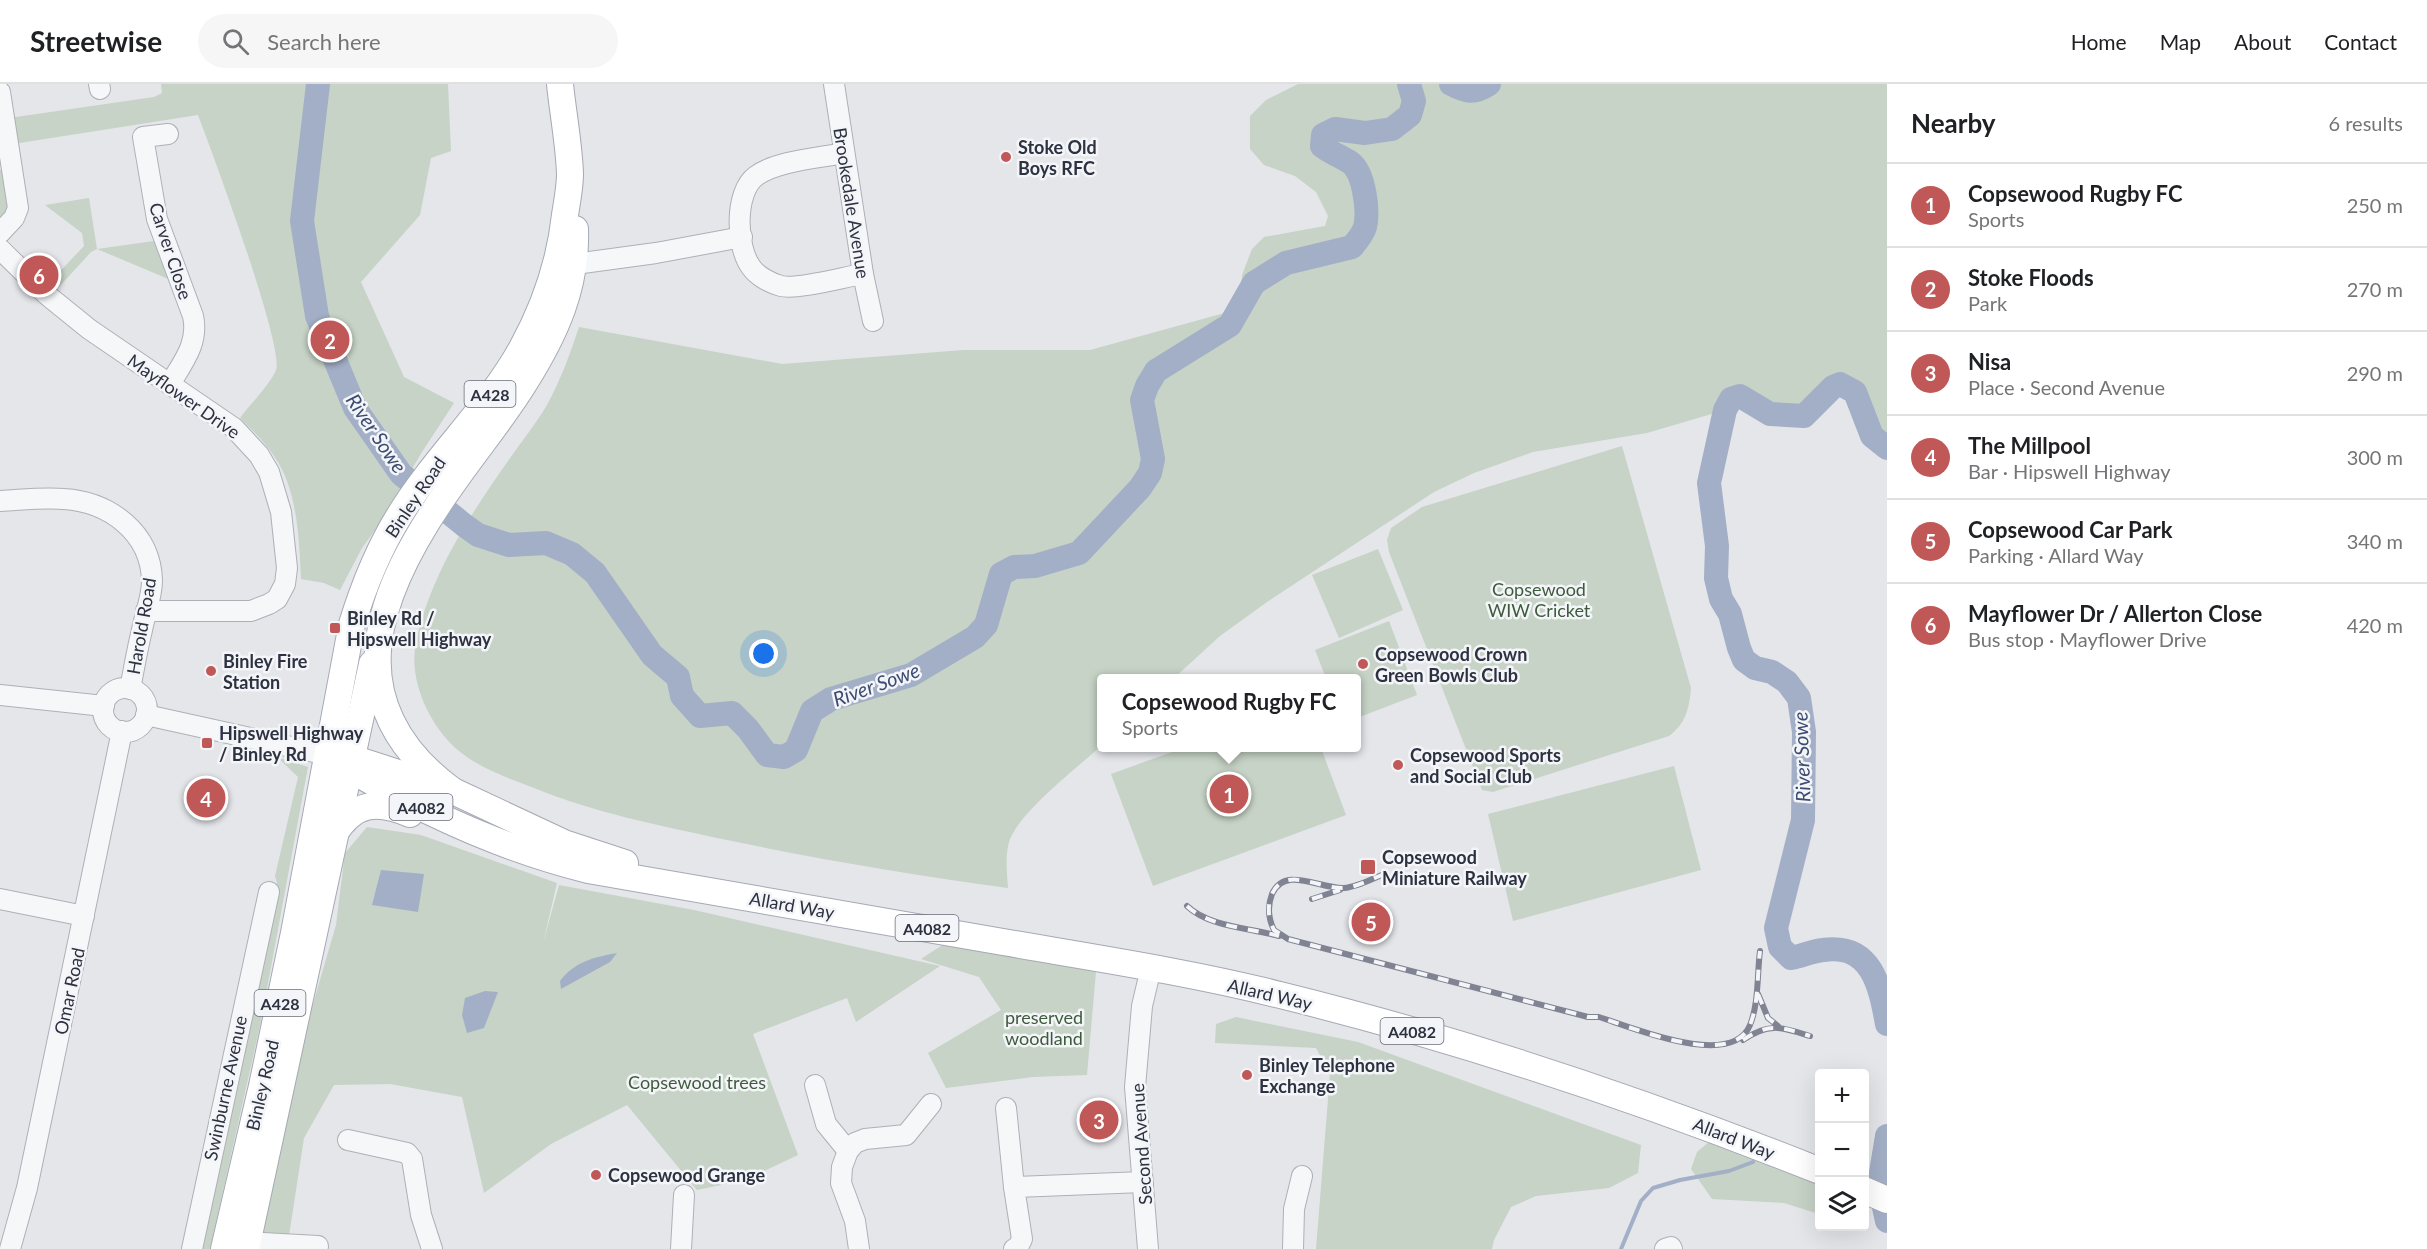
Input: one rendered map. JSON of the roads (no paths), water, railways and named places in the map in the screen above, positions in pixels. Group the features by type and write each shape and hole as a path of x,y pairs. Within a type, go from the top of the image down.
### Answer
{"main road":[{"name":"A428","path":"378,635 406,560 449,488 525,383 555,328 571,284 567,255 574,208 560,84"},
{"name":"Binley Road","path":"239,1247 335,833 336,759 352,624 367,577 385,539 407,505 522,348 567,255"},
{"path":"336,759 342,746 358,665 369,628 389,601"},
{"name":"Binley Road","path":"239,1247 262,1086 301,898 336,759 378,635"},
{"path":"378,635 376,668 382,698 394,729 419,763 453,791"},
{"name":"Allard Way","path":"336,759 453,791 564,843 702,889"},
{"name":"Allard Way","path":"336,759 424,809 495,842"},
{"name":"Allard Way","path":"335,833 346,818 357,810 380,804 541,858 588,870 1151,968 1276,994 1382,1022 1537,1069 1716,1131 1815,1170"},
{"path":"1869,1192 1887,1200"}],"street":[{"name":"Brookedale Avenue","path":"834,84 863,274 873,321"},
{"path":"0,92 18,208 14,218 0,233"},
{"name":"Carver Close","path":"168,134 143,137 157,219 193,316 195,333 188,353 170,384"},
{"path":"844,153 766,170 753,178 743,193 740,203 742,237 751,267 772,283 792,287 863,274"},
{"path":"567,255 656,253 742,237"},
{"name":"Mayflower Drive","path":"0,249 69,314 234,428 263,463 274,486 281,512 287,575 277,599 260,609 147,611"},
{"name":"Harold Road","path":"0,501 64,498 92,504 113,513 127,524 142,542 150,560 152,583 130,689"},
{"path":"130,689 138,692 147,708 146,715 137,728 122,731 115,729 108,722 104,706 108,697 114,692 130,689"},
{"path":"0,695 104,706"},
{"path":"146,715 336,759"},
{"name":"Omar Road","path":"10,1249 23,1204 122,731"},
{"name":"Swinburne Avenue","path":"192,1249 269,892"},
{"path":"0,899 84,916"},
{"name":"Second Avenue","path":"1148,1249 1135,1087 1142,1006 1151,968"},
{"path":"815,1085 826,1124 848,1151"},
{"path":"859,1249 855,1221 841,1183 842,1167 848,1151 855,1143 865,1139 906,1135 931,1104"},
{"path":"1005,1108 1022,1239 1018,1247 1014,1249"},
{"path":"348,1140 406,1153 412,1159 421,1215 432,1249"},
{"path":"1293,1249 1294,1209 1302,1176"},
{"path":"1014,1187 1143,1182"},
{"path":"681,1249 684,1195"},
{"path":"239,1247 318,1246"},
{"path":"1665,1249 1671,1247 1672,1249"}],"water":[{"path":"381,870 424,874 418,912 372,905"},
{"path":"617,953 610,962 561,989 560,981 578,965"},
{"path":"485,991 498,992 484,1028 467,1033 462,1015 465,998"}],"waterway":[{"name":"River Sowe","path":"318,84 302,221 317,316 355,408 401,474 478,535 509,545 546,543 572,554 595,573 652,655 678,677 682,696 700,716 732,713 748,729 767,755 784,757 796,750 812,711 831,699 911,675 975,637 986,625 1001,574 1014,567 1035,566 1079,553 1140,488 1150,473 1153,459 1142,400 1156,371 1230,325 1254,283 1286,263 1352,247 1365,227 1366,202 1362,183 1351,163 1322,146 1323,135 1335,129 1365,133 1392,129 1410,115 1414,101 1409,84"},
{"name":"River Sowe","path":"1451,84 1470,91 1489,84"},
{"name":"River Sowe","path":"1887,448 1872,436 1855,392 1840,384 1833,387 1804,416 1770,414 1740,396 1731,399 1725,410 1709,483 1717,546 1716,578 1721,599 1730,614 1744,660 1755,668 1772,672 1787,682 1799,698 1804,732 1803,820 1776,928 1780,947 1791,958 1819,951 1840,950 1853,953 1863,960 1877,982 1887,1024"},
{"name":"River Sowe","path":"1887,1136 1879,1185 1887,1221"},
{"path":"1621,1249 1641,1201 1653,1188 1680,1180 1729,1171 1753,1162"}],"railway":[{"path":"1384,874 1344,888 1304,880 1285,881 1278,885 1269,903 1270,921 1274,930 1288,939 1588,1017 1599,1017 1656,1036 1703,1045 1723,1044 1740,1038 1750,1025 1756,998 1760,951"},
{"path":"1312,899 1340,890"},
{"path":"1187,906 1196,913 1218,923 1279,936"},
{"path":"1758,994 1768,1018 1778,1026"},
{"path":"1743,1040 1768,1028 1791,1030 1810,1036"}],"place":[{"name":"Stoke Old Boys RFC","path":"1006,157"},
{"name":"Mayflower Dr / Allerton Close","path":"39,275"},
{"name":"Stoke Floods","path":"330,340"},
{"name":"Binley Rd / Hipswell Highway","path":"335,628"},
{"name":"Copsewood Crown Green Bowls Club","path":"1363,664"},
{"name":"Binley Fire Station","path":"211,671"},
{"name":"Hipswell Highway / Binley Rd","path":"207,743"},
{"name":"Copsewood Sports and Social Club","path":"1398,765"},
{"name":"Copsewood Rugby FC","path":"1229,794"},
{"name":"The Millpool","path":"206,798"},
{"name":"Copsewood Miniature Railway","path":"1368,867"},
{"name":"Copsewood Car Park","path":"1371,922"},
{"name":"Binley Telephone Exchange","path":"1247,1075"},
{"name":"Nisa","path":"1099,1120"},
{"name":"Copsewood Grange","path":"596,1175"}],"park label":[{"name":"Copsewood WIW Cricket","path":"1539,599"},
{"name":"preserved woodland","path":"1044,1027"},
{"name":"Copsewood trees","path":"697,1082"}]}
